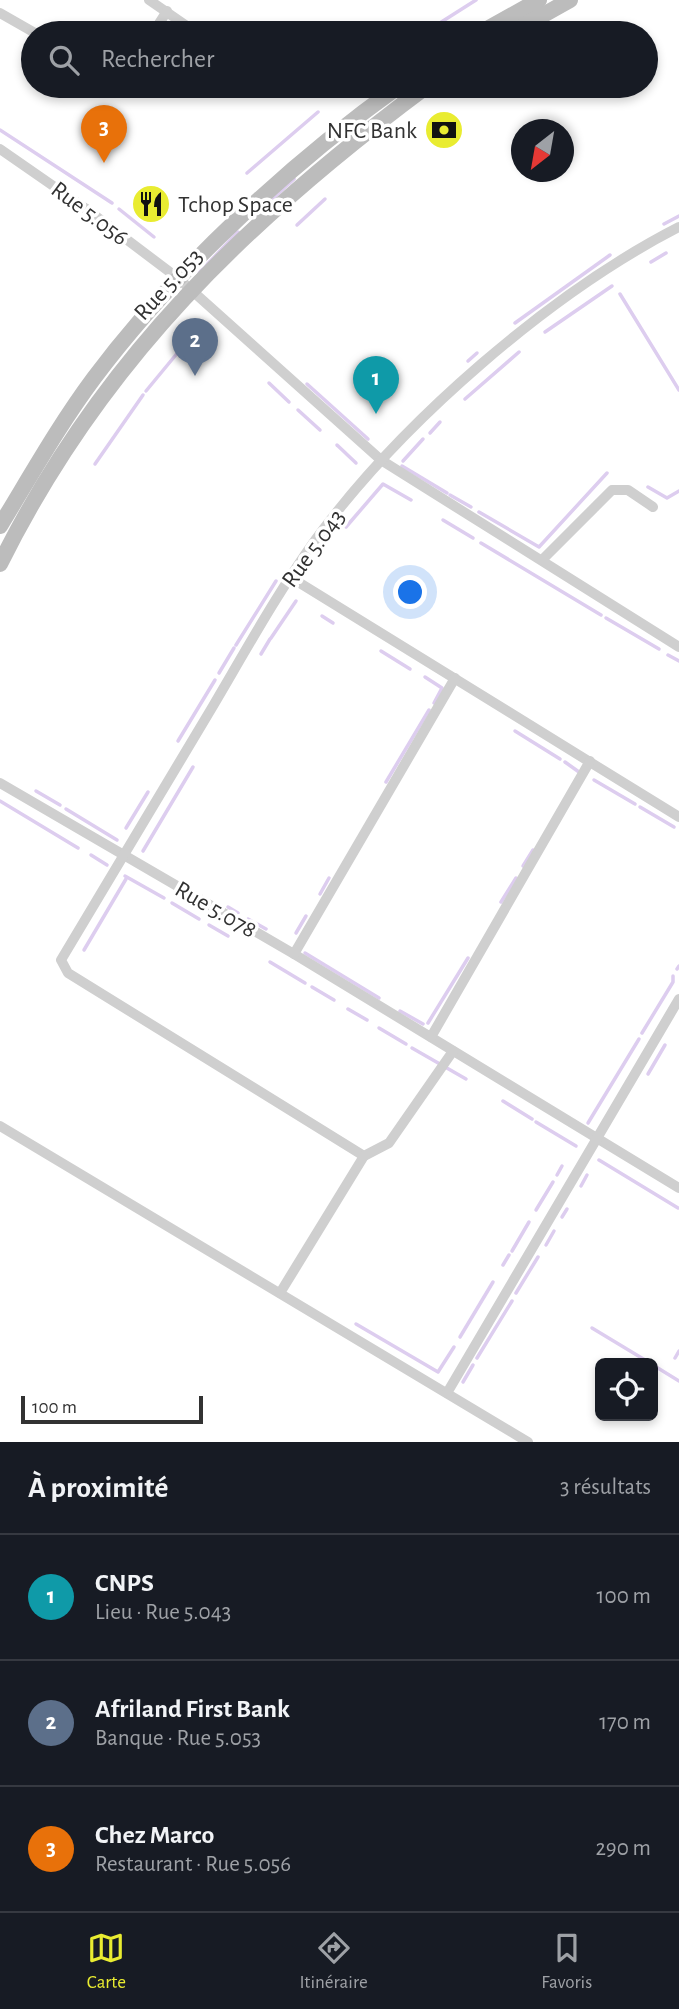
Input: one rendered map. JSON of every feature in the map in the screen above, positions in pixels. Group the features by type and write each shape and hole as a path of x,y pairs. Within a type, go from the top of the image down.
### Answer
{"main road":[{"path":"501,21 538,0"},
{"path":"532,21 570,0"},
{"name":"Rue 5.053","path":"0,526 94,378 290,173 377,98"},
{"name":"Rue 5.053","path":"0,564 21,522 86,417 185,285 310,176 411,98"}],"street":[{"path":"149,0 181,21"},
{"path":"161,21 167,11"},
{"path":"0,13 21,25"},
{"name":"Rue 5.056","path":"0,149 85,208 185,285 381,460 679,647"},
{"name":"Rue 5.043","path":"365,1156 63,968 61,960 290,577 381,460 528,326 591,281 679,227"},
{"path":"542,561 612,490 628,491 653,507"},
{"path":"290,577 679,817"},
{"path":"294,954 456,678"},
{"path":"430,1037 590,761"},
{"name":"Rue 5.078","path":"0,783 294,954 679,1188"},
{"path":"447,1393 679,999"},
{"path":"280,1293 365,1156 389,1143 453,1051"},
{"path":"0,1126 528,1442"}],"waterway":[{"path":"443,21 476,0"},
{"path":"247,173 318,112"},
{"path":"0,130 112,203"},
{"path":"253,217 294,179"},
{"path":"297,225 325,199"},
{"path":"119,209 154,237"},
{"path":"664,224 679,216"},
{"path":"199,273 238,232"},
{"path":"651,262 666,253"},
{"path":"515,323 610,255"},
{"path":"545,332 612,286"},
{"path":"620,294 679,390"},
{"path":"146,391 203,322"},
{"path":"465,399 519,352"},
{"path":"468,361 477,353"},
{"path":"269,383 289,402"},
{"path":"307,384 368,439"},
{"path":"95,464 143,395"},
{"path":"298,410 320,430"},
{"path":"430,433 440,422"},
{"path":"403,461 423,439"},
{"path":"337,445 356,463"},
{"path":"402,466 447,493"},
{"path":"479,512 539,547 607,473"},
{"path":"346,527 383,484 411,500"},
{"path":"648,487 667,498 679,491"},
{"path":"450,495 471,507"},
{"path":"443,520 473,538"},
{"path":"481,543 601,615"},
{"path":"236,645 276,581"},
{"path":"271,638 296,601"},
{"path":"322,616 333,623"},
{"path":"606,618 659,649"},
{"path":"261,654 270,639"},
{"path":"219,673 234,648"},
{"path":"381,651 410,669"},
{"path":"668,655 679,661"},
{"path":"425,677 442,688 434,703"},
{"path":"178,741 215,680"},
{"path":"386,782 429,710"},
{"path":"515,731 560,759"},
{"path":"565,762 579,772"},
{"path":"143,851 193,767"},
{"path":"594,780 635,804"},
{"path":"36,791 60,805"},
{"path":"126,828 148,792"},
{"path":"0,801 78,848"},
{"path":"640,807 674,827"},
{"path":"66,809 117,840"},
{"path":"523,866 533,850"},
{"path":"91,855 107,865"},
{"path":"125,876 164,898"},
{"path":"320,894 329,878"},
{"path":"501,902 516,878"},
{"path":"84,950 126,879"},
{"path":"172,903 199,919"},
{"path":"228,907 238,913"},
{"path":"296,933 306,916"},
{"path":"248,919 266,929"},
{"path":"209,925 228,936"},
{"path":"305,953 379,998"},
{"path":"428,1023 468,958"},
{"path":"270,962 305,983"},
{"path":"642,1033 673,982 673,976"},
{"path":"312,987 334,1000"},
{"path":"348,1009 367,1020"},
{"path":"400,1011 423,1024"},
{"path":"379,1028 406,1044"},
{"path":"588,1123 639,1039"},
{"path":"648,1074 665,1045"},
{"path":"412,1048 466,1079"},
{"path":"503,1101 532,1119"},
{"path":"536,1122 576,1146"},
{"path":"599,1160 678,1208"},
{"path":"557,1175 562,1166"},
{"path":"581,1186 587,1175"},
{"path":"536,1210 553,1182"},
{"path":"562,1217 567,1209"},
{"path":"512,1251 529,1222"},
{"path":"546,1245 554,1231"},
{"path":"503,1265 509,1255"},
{"path":"516,1293 538,1257"},
{"path":"460,1337 493,1282"},
{"path":"477,1358 512,1301"},
{"path":"356,1324 438,1372 454,1347"},
{"path":"592,1328 642,1358"},
{"path":"675,1358 679,1351"},
{"path":"463,1382 473,1365"},
{"path":"658,1368 679,1381"}],"place":[{"name":"NFC Bank","path":"444,130"},
{"name":"Chez Marco","path":"104,163"},
{"name":"Tchop Space","path":"151,204"},
{"name":"Afriland First Bank","path":"195,376"},
{"name":"CNPS","path":"376,414"}]}
